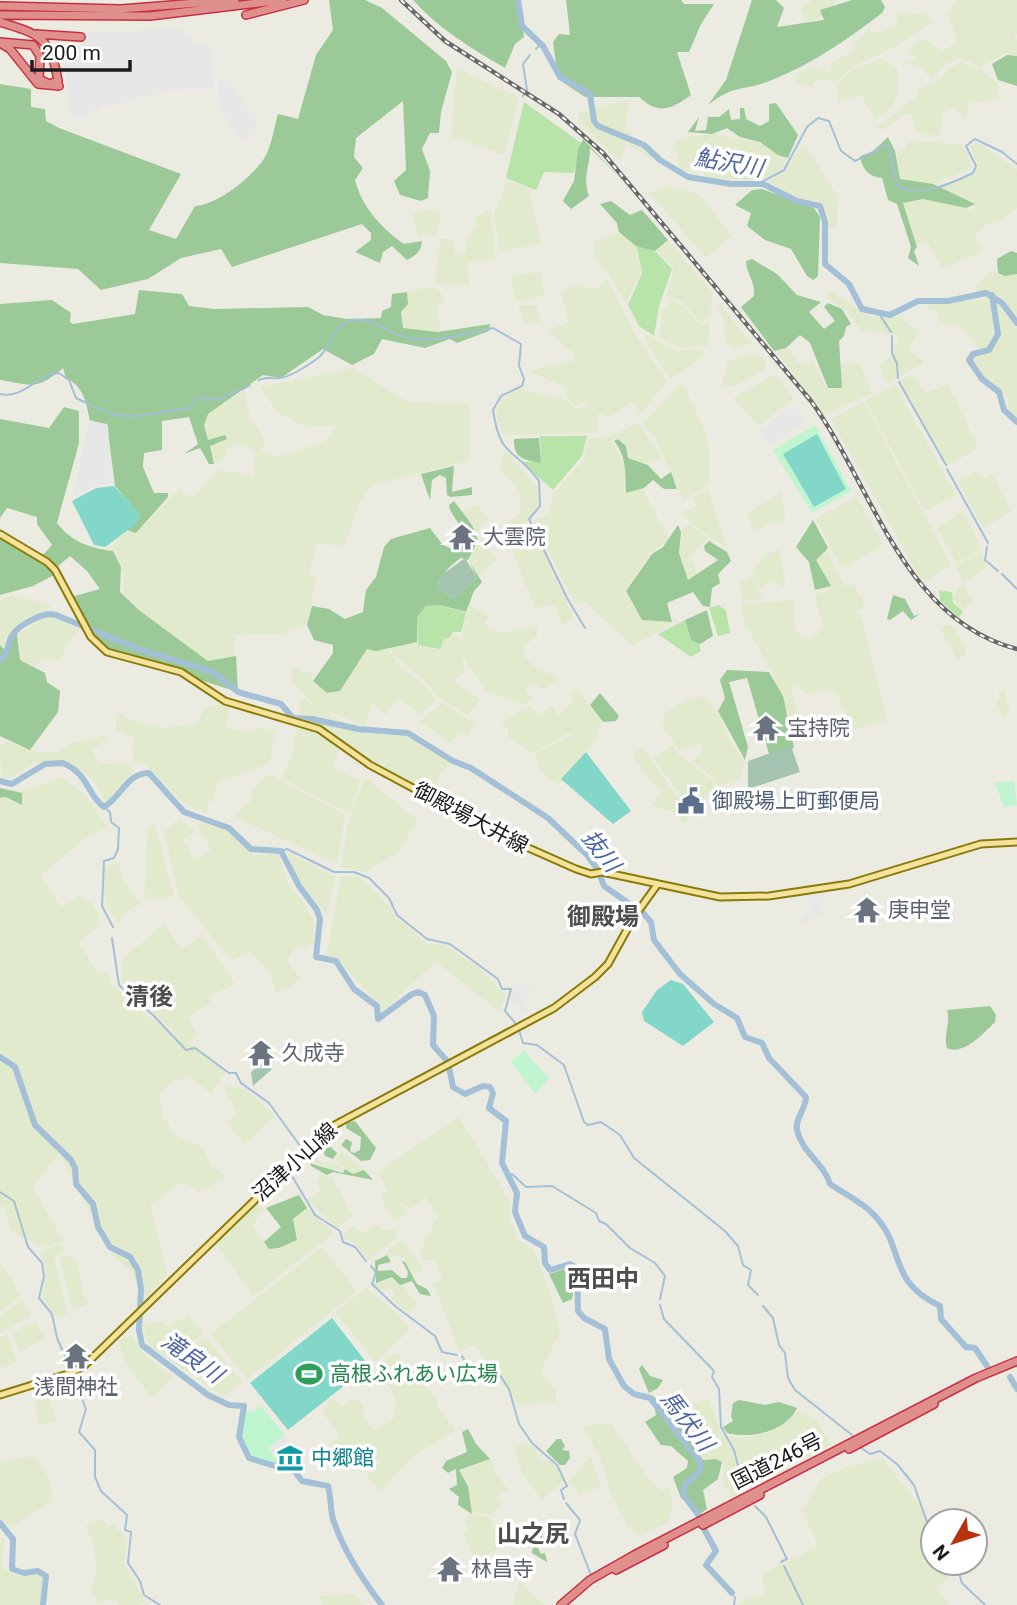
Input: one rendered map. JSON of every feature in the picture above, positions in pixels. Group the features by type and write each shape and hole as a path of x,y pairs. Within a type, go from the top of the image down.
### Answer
{"highway":[{"path":"0,6 121,9 236,0"},
{"path":"0,15 150,16 283,0"},
{"path":"246,15 304,0"},
{"path":"0,22 31,32 81,37"},
{"path":"0,43 33,45 40,56 39,79 47,84 55,83 58,81 51,51 44,40 31,32"},
{"path":"0,43 10,49 38,84 59,86"},
{"name":"国道246号","path":"561,1605 590,1580 626,1558 966,1383 1017,1363"},
{"name":"国道246号","path":"568,1605 606,1575 1017,1363"}],"main road":[{"name":"御殿場大井線","path":"0,534 47,562 55,570 91,637 111,654 189,675 225,701 319,729 370,765 506,838 576,869 720,897 776,895 849,884 981,844 1017,842"},
{"name":"沼津小山線","path":"0,1395 72,1372 145,1307 304,1150 341,1120 563,1003 604,969 638,911 657,885"}],"green space":[{"path":"329,0 365,0 382,8 446,61 452,72 441,112 439,133 430,133 422,149 430,171 428,198 421,201 400,195 394,181 406,170 403,101 356,138 354,157 363,168 355,180 362,199 380,224 404,244 422,241 421,248 415,255 407,260 392,246 383,252 380,263 355,252 371,240 371,233 362,224 232,267 221,249 181,258 148,279 101,290 78,269 0,263 0,84 31,89 31,107 45,109 46,121 59,128 181,174 149,230 176,239 195,206 223,196 260,165 269,147 278,114 298,119 316,55 333,30"},
{"path":"413,0 519,0 524,37 515,44 505,68 445,29"},
{"path":"566,0 681,0 684,4 714,4 701,24 689,52 677,52 691,95 671,107 659,108 639,97 585,97 558,79 553,42 559,34 570,35"},
{"path":"752,0 776,0 784,8 777,27 824,20 820,10 852,0 881,0 885,7 882,13 869,23 815,59 762,84 726,94 708,105 726,80"},
{"path":"812,0 836,0 832,6 820,10 823,16 808,24 801,8"},
{"path":"957,0 1017,0 1017,33 1014,39 1017,41 1017,56 1005,53 980,67 961,58 944,65 932,80 918,65 902,64 919,58 906,53 921,38 942,51 958,42 948,14"},
{"path":"897,15 928,15 932,23 896,46 854,66 838,81 816,79 811,87 799,85 794,75 810,68 831,72 831,63 853,52 855,43 869,29 879,33 897,25"},
{"path":"1007,55 1017,56 1017,86 998,80 992,64"},
{"path":"882,59 898,69 897,95 892,108 876,120 861,95 838,102 838,84 854,69"},
{"path":"961,62 981,69 998,84 999,99 968,103 968,115 963,117 954,107 943,113 940,136 917,134 911,115 903,115 884,130 876,127 916,97 917,90 939,80"},
{"path":"457,69 519,97 504,155 451,137"},
{"path":"636,98 629,101 625,130 659,153 650,158 626,143 620,161 578,121 580,112"},
{"path":"524,102 581,143 574,173 544,172 536,190 506,178"},
{"path":"776,103 798,135 788,158 778,155 760,142 740,137 727,128 712,134 688,132 699,117 695,131 706,130 708,117 719,117 729,109 731,120 740,119 740,108 744,108 746,119 760,126 769,121 769,104"},
{"path":"712,134 758,142 787,158 782,168 769,177 756,180 704,179 703,163 690,163 689,172 679,169 679,153 671,150 680,138"},
{"path":"888,137 895,151 900,179 933,184 975,204 966,208 923,199 903,203 917,247 914,251 919,266 908,258 911,247 897,204 888,200 882,178 870,174 861,161 860,156 872,152"},
{"path":"583,139 623,181 590,148 586,177 589,196 571,209 563,201 574,181 578,150"},
{"path":"906,140 963,145 973,168 931,185 900,180 897,152 906,148"},
{"path":"803,141 838,197 836,229 829,229 827,213 820,201 799,199 768,182 792,163"},
{"path":"977,142 1017,169 1017,207 1001,221 988,225 980,218 985,228 974,235 983,251 942,269 928,243 916,243 903,203 923,199 966,208 978,217 972,210 977,207 939,186 973,173 978,167 970,146"},
{"path":"507,181 532,187 530,194 541,244 500,251 494,213"},
{"path":"669,187 699,194 732,236 706,258 649,192"},
{"path":"762,189 814,208 820,217 818,276 813,280 807,276 791,249 765,240 747,226 751,213 735,205 752,190"},
{"path":"611,201 630,215 642,210 668,240 655,251 636,246 619,232 617,223 600,204"},
{"path":"491,209 495,259 468,262 469,286 437,284 435,279 441,239 453,239 455,254 466,252 466,240 476,227 476,217"},
{"path":"422,210 442,211 436,236 418,236 412,215"},
{"path":"618,233 627,236 636,246 641,273 626,303 609,274 596,260 593,242"},
{"path":"668,240 713,293 710,317 701,322 681,301 666,296 674,269 656,250"},
{"path":"636,244 656,252 672,269 659,306 654,336 639,326 628,305 642,273"},
{"path":"1011,251 1017,253 1017,274 1005,276 998,273 997,259"},
{"path":"752,259 777,274 797,295 821,302 809,312 824,329 835,321 824,307 828,303 842,309 851,324 846,327 844,336 839,341 842,388 828,388 810,343 800,335 786,348 774,351 741,307 754,296 746,261"},
{"path":"992,271 1005,276 1017,274 1017,318 1000,297 988,292 977,293 974,287"},
{"path":"540,272 545,294 535,299 515,302 511,275"},
{"path":"607,278 635,334 667,381 638,417 634,401 608,418 598,412 597,433 502,435 496,412 501,399 521,389 566,400 575,408 589,406 583,402 577,405 567,399 566,388 529,371 575,360 572,352 548,330 569,322 561,292 573,285 597,289"},
{"path":"429,287 438,289 444,297 443,303 437,305 441,332 403,328 401,312 409,304 408,292"},
{"path":"139,290 182,294 189,306 215,309 308,307 323,315 347,319 381,318 382,311 391,307 392,294 407,292 408,304 401,312 403,328 438,332 490,324 489,331 457,343 450,339 425,348 382,339 374,354 352,365 323,349 281,378 263,375 208,414 204,425 208,440 225,435 227,439 210,446 214,464 209,464 200,448 184,454 198,444 189,417 162,421 162,450 144,453 143,467 154,493 168,493 168,497 136,533 127,530 140,515 115,486 107,424 90,421 83,396 77,386 66,378 63,368 40,383 0,380 0,304 52,300 71,313 70,322 73,324 135,314"},
{"path":"829,290 871,316 894,318 902,315 908,325 919,330 909,349 924,363 886,384 879,365 892,356 899,335 862,331 846,311 826,297"},
{"path":"992,297 1004,306 1017,329 1017,420 1009,412 1007,396 984,378 971,357 988,352 997,341 1000,327 994,309 996,325 989,347 979,351 967,330 940,322 937,310 928,309 929,305"},
{"path":"670,300 681,304 700,325 710,321 708,346 680,347 659,339 662,308 667,307"},
{"path":"720,303 752,343 734,349 730,347 726,341 723,317 718,312"},
{"path":"518,305 536,305 541,322 524,325"},
{"path":"646,335 675,350 704,350 702,358 670,379 643,337"},
{"path":"786,348 800,364 813,362 826,387 842,388 840,366 859,362 872,393 824,415 776,351"},
{"path":"753,353 766,360 763,370 734,387 722,385 728,361"},
{"path":"353,368 408,402 469,403 471,460 372,485 359,503 344,547 317,542 309,573 316,577 307,625 281,634 234,635 234,659 212,664 139,611 123,592 124,576 111,548 127,531 136,533 181,487 185,495 195,496 217,470 254,475 255,450 239,445 226,448 226,458 213,463 204,425 207,415 244,390 250,418 266,440 259,451 277,457 325,442 338,425 305,427 278,413 260,387"},
{"path":"775,374 794,399 758,426 733,398"},
{"path":"914,375 926,393 948,384 978,448 946,467 898,380"},
{"path":"682,382 702,424 709,448 709,484 684,500 655,439 643,423"},
{"path":"895,385 956,495 925,511 865,400"},
{"path":"864,402 951,565 923,583 831,419"},
{"path":"64,407 79,411 79,443 57,523 82,543 113,551 121,567 120,592 140,611 208,661 236,656 238,692 109,651 88,633 71,597 100,589 87,571 70,556 57,567 42,556 52,545 37,524 37,517 7,508 0,518 0,419 49,428"},
{"path":"639,423 662,459 649,463 629,459 626,446 619,438 612,440 624,466 624,493 643,489 669,540 651,552 625,591 642,620 673,624 632,646 585,602 575,604 533,521 549,513 554,493 583,460 588,439 607,437"},
{"path":"815,425 851,491 812,513 773,450"},
{"path":"540,436 587,436 582,456 553,490 521,462 541,462"},
{"path":"539,438 541,463 518,455 514,439"},
{"path":"618,439 626,446 628,458 648,465 661,479 671,472 677,489 664,489 653,480 644,488 626,493 623,459 614,441"},
{"path":"505,450 537,486 537,507 527,518 533,533 507,550 498,528 520,514 521,495 514,483 499,470"},
{"path":"454,466 452,492 472,487 472,495 450,497 447,495 446,478 440,475 432,480 430,500 421,474"},
{"path":"978,471 983,480 992,474 1011,512 983,528 957,481"},
{"path":"708,489 726,547 691,524 683,515 684,511 697,506 693,497"},
{"path":"781,493 786,523 770,523 754,531 747,513"},
{"path":"857,496 883,545 842,568 816,519"},
{"path":"454,501 472,525 478,540 468,560 461,558 453,564 437,588 454,598 477,578 470,563 482,582 474,591 466,612 440,605 426,606 417,617 417,642 376,651 367,649 340,691 327,693 313,681 333,653 333,645 314,640 307,625 312,606 329,609 345,619 363,612 366,590 376,577 384,547 391,539 430,528 442,544 453,550 470,542 450,510 449,505"},
{"path":"477,505 488,519 476,533 462,512"},
{"path":"963,511 982,549 956,563 938,528"},
{"path":"813,520 828,548 816,560 831,586 815,590 809,562 796,547"},
{"path":"689,524 708,538 690,557 698,574 688,580 678,549 681,530"},
{"path":"678,525 681,532 679,553 688,580 718,560 705,551 704,546 709,541 727,552 731,561 718,574 720,583 712,588 710,607 703,606 693,592 667,603 672,622 642,620 626,591 652,554 663,547"},
{"path":"535,534 574,619 562,625 554,605 535,608 512,551"},
{"path":"0,536 45,562 56,574 33,586 0,595"},
{"path":"478,540 498,559 478,576 468,560"},
{"path":"779,549 786,586 781,587 773,580 760,588 752,574 764,556"},
{"path":"826,550 845,586 854,584 865,606 857,612 863,623 887,721 854,729 834,689 807,695 798,685 791,689 799,718 791,721 773,675 744,622 742,604 793,600 795,629 804,640 817,635 823,624 814,595 835,588 831,588 816,560"},
{"path":"981,551 987,566 964,583 955,566"},
{"path":"465,558 477,578 454,598 437,588 443,574"},
{"path":"752,577 763,599 742,601 740,582"},
{"path":"962,583 972,600 964,609 955,603 953,596"},
{"path":"939,590 952,592 953,603 963,611 959,618 940,600"},
{"path":"893,595 905,599 914,616 920,614 911,620 903,611 890,620 887,619"},
{"path":"16,596 51,605 45,614 12,633 7,652 0,645 0,599"},
{"path":"469,604 490,617 485,622 490,631 509,632 536,625 538,635 523,647 525,657 535,667 560,678 543,690 533,683 525,690 533,699 524,705 487,692 462,655 462,629"},
{"path":"440,605 466,613 461,632 453,632 450,637 444,639 440,649 418,645 417,617 426,606"},
{"path":"718,605 726,610 730,633 718,636 709,608"},
{"path":"707,610 713,636 700,644 691,640 685,620"},
{"path":"51,615 79,629 65,648 61,661 42,659 35,666 20,660 19,634 42,617"},
{"path":"685,620 691,640 698,640 701,651 691,657 658,634"},
{"path":"952,625 965,647 965,655 957,660 940,628"},
{"path":"17,634 20,660 45,673 47,682 60,691 58,712 30,750 0,736 0,645 7,652 11,638"},
{"path":"457,635 461,642 464,672 454,681 481,700 468,715 439,698 427,683 393,654 390,647 417,642 418,645"},
{"path":"365,649 388,649 400,667 426,686 436,700 420,715 399,697 386,715 372,702 366,726 320,708 339,720 385,735 408,733 453,761 440,774 432,796 326,734 340,747 332,767 360,781 350,813 281,778 292,755 297,724 320,730 299,716 301,697 315,705 291,681 293,667 299,667 301,672 314,673 311,680 327,693 339,691"},
{"path":"727,670 769,672 783,696 794,748 769,754 747,678 729,682 748,747 745,760 718,711 725,698 720,680"},
{"path":"575,687 602,723 596,739 560,784 547,778 539,768 535,755 569,735 572,736 570,732 533,753 508,737 508,728 501,723 529,706 539,715 552,706 559,716 573,701 571,694"},
{"path":"1004,690 1010,713 1002,717 996,701 1000,698 998,691"},
{"path":"600,693 619,716 616,721 603,722 590,705"},
{"path":"705,696 719,714 729,739 745,762 741,779 718,786 713,778 692,761 704,749 699,743 679,750 663,727 664,713 686,700"},
{"path":"442,703 475,724 467,736 458,733 451,744 420,721"},
{"path":"223,705 230,708 226,725 232,730 247,731 260,727 274,731 271,759 264,766 216,783 214,801 208,801 207,814 182,802 144,763 134,762 132,750 135,738 116,730 116,713 161,728 197,724 205,707"},
{"path":"104,736 108,739 92,750 97,760 105,764 126,762 133,771 106,803 94,781 66,760 35,763 10,778 2,778 0,745 8,742 38,752 57,752 74,742"},
{"path":"672,746 713,781 716,793 700,799 693,812 654,759"},
{"path":"791,746 800,772 748,789 748,761"},
{"path":"642,747 690,815 686,823 670,811 651,805 663,791 647,777 632,754"},
{"path":"269,774 345,815 337,864 237,818 235,815 250,802 254,788"},
{"path":"365,777 417,820 399,852 365,872 341,868 348,823"},
{"path":"61,778 83,792 107,827 83,840 40,876 61,907 81,895 85,902 90,901 100,916 95,929 79,942 97,972 107,972 111,983 131,1004 181,1039 121,981 122,960 164,923 181,949 202,935 235,984 208,997 211,1003 188,1017 198,1036 187,1043 198,1047 226,1071 211,1094 191,1077 172,1081 159,1095 163,1120 167,1121 174,1135 202,1146 211,1166 221,1171 226,1178 199,1192 182,1182 150,1205 167,1275 146,1299 131,1271 115,1258 59,1153 33,1187 64,1242 40,1247 11,1230 4,1206 0,1207 0,798"},
{"path":"1014,781 1017,805 1004,807 995,783"},
{"path":"0,788 22,793 22,805 6,797 0,798"},
{"path":"179,818 197,832 183,839 193,860 211,850 195,821 225,829 254,855 279,853 288,884 306,906 314,922 314,943 294,950 287,960 299,977 292,987 277,993 270,973 251,951 232,961 179,897 164,832"},
{"path":"155,824 174,896 144,901 148,826"},
{"path":"287,852 335,877 327,914 301,886"},
{"path":"120,862 122,879 141,904 127,911 118,923 106,906 103,869"},
{"path":"341,876 360,877 392,908 397,920 405,923 426,944 444,945 480,968 506,996 499,1011 436,962 383,1010 337,958 327,956"},
{"path":"990,1006 996,1015 995,1022 985,1032 960,1049 947,1048 947,1010"},
{"path":"524,1051 549,1078 535,1094 511,1061"},
{"path":"268,1059 272,1069 253,1086 251,1072"},
{"path":"228,1086 246,1089 275,1116 244,1145 226,1121 238,1115 225,1088"},
{"path":"459,1117 509,1200 510,1218 518,1241 534,1250 549,1289 560,1332 541,1371 556,1392 556,1402 518,1406 474,1345 460,1352 433,1283 443,1281 436,1261 423,1260 419,1253 438,1216 425,1197 409,1210 389,1192 407,1212 395,1221 383,1203 381,1194 388,1192 378,1172"},
{"path":"355,1121 376,1148 370,1160 361,1161 341,1145 346,1139 352,1142 350,1151 354,1153 360,1150 361,1137 346,1128 346,1123"},
{"path":"322,1138 337,1153 333,1159 325,1156 321,1145 310,1156 312,1164 343,1173 345,1169 353,1174 364,1170 373,1180 333,1172 327,1175 311,1166 307,1151"},
{"path":"341,1152 362,1167 362,1171 353,1174 335,1159"},
{"path":"313,1154 318,1160 345,1169 343,1172 313,1163 310,1157"},
{"path":"323,1173 331,1176 353,1216 337,1228 307,1200 321,1191 316,1181"},
{"path":"299,1195 307,1208 293,1219 297,1240 279,1248 269,1249 264,1242 281,1227 266,1208"},
{"path":"256,1203 263,1210 252,1226 270,1249 278,1249 297,1240 294,1217 307,1208 334,1233 253,1296 214,1241"},
{"path":"352,1225 362,1234 376,1225 384,1230 394,1229 398,1237 368,1260 355,1244 342,1236"},
{"path":"401,1240 416,1258 423,1271 421,1273 418,1271 412,1274 404,1259 397,1255 390,1259 386,1252"},
{"path":"62,1244 65,1251 54,1257 67,1314 58,1319 42,1296 47,1272 40,1251"},
{"path":"322,1247 357,1291 247,1379 211,1334"},
{"path":"69,1255 77,1259 83,1293 90,1303 73,1310 59,1257"},
{"path":"387,1255 391,1262 378,1265 378,1271 392,1270 401,1278 407,1278 408,1272 402,1261 405,1262 417,1284 427,1289 431,1296 420,1294 412,1281 400,1285 392,1277 376,1283 375,1261"},
{"path":"0,1264 21,1296 0,1312"},
{"path":"572,1267 577,1273 572,1299 563,1303 549,1274"},
{"path":"393,1277 403,1285 417,1305 407,1313 391,1299 395,1293 389,1288 383,1291 373,1284"},
{"path":"366,1288 397,1313 410,1330 375,1362 335,1312"},
{"path":"23,1299 31,1316 0,1333 0,1316"},
{"path":"188,1316 203,1333 189,1345 170,1324"},
{"path":"163,1321 188,1350 205,1337 242,1382 224,1397 149,1346 143,1324"},
{"path":"35,1322 45,1338 20,1352 13,1333"},
{"path":"7,1335 17,1362 0,1369 0,1337"},
{"path":"132,1335 142,1352 174,1378 151,1397 127,1365 118,1341"},
{"path":"397,1353 437,1401 436,1406 456,1430 413,1456 381,1491 366,1476 380,1462 375,1457 364,1465 328,1447 340,1436 322,1412 332,1398 342,1407 353,1398 363,1404 364,1419 374,1430 394,1419 396,1400 378,1364"},
{"path":"642,1365 650,1376 663,1380 658,1388 649,1393 639,1369"},
{"path":"652,1395 671,1412 703,1460 716,1459 722,1462 718,1479 703,1490 707,1509 700,1514 681,1498 673,1477 687,1468 688,1461 671,1446 661,1445 645,1422 656,1415"},
{"path":"49,1398 57,1421 38,1425 35,1399"},
{"path":"708,1398 720,1430 733,1451 744,1493 734,1497 724,1486 723,1462 703,1461 672,1409 685,1399 692,1405"},
{"path":"739,1400 765,1405 779,1402 797,1408 785,1423 767,1432 746,1435 727,1433 723,1427 733,1421 733,1403"},
{"path":"261,1406 285,1435 268,1448 282,1467 254,1459 243,1442 241,1423 245,1410 252,1412"},
{"path":"797,1411 816,1419 832,1445 765,1481 755,1466 743,1473 729,1436 741,1438 769,1433"},
{"path":"611,1423 648,1479 663,1491 670,1486 672,1510 666,1524 640,1536 629,1528 610,1490 601,1460 583,1426"},
{"path":"468,1429 476,1444 490,1459 459,1470 468,1486 472,1514 458,1505 459,1497 449,1489 457,1485 456,1469 448,1473 442,1468 446,1461 467,1452 462,1432"},
{"path":"557,1439 561,1439 565,1446 562,1450 569,1451 570,1458 565,1465 560,1465 546,1451"},
{"path":"526,1443 533,1446 540,1462 551,1459 564,1481 542,1500 523,1475 514,1446"},
{"path":"35,1456 49,1478 53,1501 10,1528 0,1516 0,1462"},
{"path":"591,1456 601,1487 579,1495 569,1481"},
{"path":"490,1458 495,1472 508,1489 496,1498 502,1504 491,1515 471,1512 468,1486 460,1471"},
{"path":"883,1459 920,1506 919,1577 949,1577 937,1588 949,1605 738,1605 743,1600 766,1595 762,1574 818,1546 802,1510 822,1478 847,1467"},
{"path":"472,1514 489,1517 503,1543 483,1560 471,1553 463,1532 469,1529 465,1520"},
{"path":"102,1519 108,1526 115,1524 117,1531 121,1530 127,1545 123,1563 145,1601 140,1605 119,1605 113,1598 99,1604 91,1592 97,1567 93,1541 85,1526"},
{"path":"536,1531 540,1531 544,1541 538,1548 541,1554 545,1553 547,1562 532,1553"},
{"path":"4,1539 2,1567 16,1576 45,1575 39,1605 0,1605 0,1542"},
{"path":"519,1582 545,1605 513,1605"},
{"path":"354,1594 363,1605 322,1605 318,1596"}],"shaded area":[{"path":"181,29 195,44 211,44 214,89 158,90 154,97 133,96 133,100 107,107 105,103 88,115 75,116 69,109 64,65 80,56 87,32"},
{"path":"224,75 257,120 256,129 243,143 217,105 218,82"},
{"path":"792,405 805,420 772,445 760,430"},
{"path":"89,420 108,425 112,484 95,485 73,498"},
{"path":"817,434 846,489 814,507 783,454"},
{"path":"114,486 141,515 135,525 105,547 94,545 72,501 96,488"},
{"path":"586,752 631,811 613,824 561,779"},
{"path":"825,891 826,899 820,900 822,914 802,924 801,915 812,912 807,894"},
{"path":"671,980 683,984 714,1022 683,1046 644,1021 642,1012 657,990"},
{"path":"519,981 533,990 522,1003 528,1010 525,1013 511,1001 512,988"},
{"name":"高根ふれあい広場","path":"332,1318 369,1366 288,1430 250,1383"},
{"path":"285,1435 291,1443 274,1456 268,1448"}],"waterway":[{"name":"鮎沢川","path":"518,0 522,26 543,46 560,77 590,94 594,121 598,126 644,145 660,160 688,177 731,184 763,184 797,201 820,206 825,222 825,264 849,284 862,309 890,315 918,301 948,301 986,293 1002,303 1017,323"},
{"name":"鮎沢川","path":"536,49 541,44"},
{"path":"523,96 527,90 523,64 530,55"},
{"path":"760,183 784,170 807,127 818,118 829,121 841,151 855,161 889,146 897,186 906,189 915,191 935,188 973,173 976,166 966,146 975,139 1002,152 1017,164"},
{"name":"鮎沢川","path":"992,295 998,334 989,350 973,354 969,360 982,379 999,392 1004,410 1017,422"},
{"path":"880,315 891,332"},
{"path":"259,380 284,377 305,367 323,353 341,326 353,320 376,324 406,338 424,340 493,328 521,344 519,366 524,379 522,386 501,396 493,410 496,426 505,446 539,481 540,506 529,519 567,598 585,628"},
{"path":"892,336 892,353 897,364 898,378"},
{"path":"0,394 16,393 44,377 59,373 69,380 76,398 112,414 131,416 189,409 198,397 218,400 250,385"},
{"path":"899,382 946,465"},
{"path":"947,469 988,543"},
{"path":"987,547 985,560 998,571"},
{"path":"1002,574 1017,589"},
{"name":"抜川","path":"0,660 15,632 38,617 56,615 139,649 213,672 238,692 281,704 293,718 312,719 358,729 408,733 453,761 471,768 548,818 587,855 598,870 604,886 651,922 654,940 680,974 714,1004 737,1018 745,1037 762,1043 769,1058 806,1097 797,1126 803,1145 823,1170 830,1184 857,1201 882,1225 890,1238 903,1274 911,1285 922,1296 940,1306 941,1319 966,1347 975,1348 987,1366"},
{"name":"馬伏川","path":"0,781 12,784 45,764 63,763 78,773 104,807 135,777 149,773 184,812 229,828 251,849 281,851 320,919 316,957 336,961 354,989 377,1006 378,1019 412,994 418,992 425,995 434,1016 433,1045 448,1062 453,1087 465,1094 483,1086 490,1087 493,1093 489,1108 506,1121 502,1163 517,1193 515,1212 525,1236 544,1247 545,1263 550,1270 570,1264 577,1268 578,1311 584,1318 605,1329 609,1359 624,1386 634,1394 650,1398 701,1463 700,1471 685,1485 683,1494 699,1516"},
{"path":"104,807 110,812 111,822 119,828 118,849 114,858 104,861 102,906 113,927"},
{"path":"281,851 287,849 334,872 354,872 369,878 389,898 397,915 427,939 450,944 498,979 502,989 511,989 505,1011 516,1024"},
{"path":"112,938 119,985 154,1016 186,1050 195,1048 229,1073 236,1073 241,1083 269,1103 303,1150"},
{"path":"519,1030 523,1043 537,1045 564,1065 584,1122 588,1125 601,1122 620,1135 634,1158 725,1231 738,1246 743,1265 751,1270 748,1285 758,1295"},
{"name":"滝良川","path":"0,1057 15,1067 35,1125 71,1160 75,1168 76,1184 93,1204 98,1227 110,1247 130,1257 138,1270 141,1289 139,1330 142,1345 208,1395 229,1405 244,1406 239,1437 249,1458 282,1468 291,1467 302,1481 328,1486 333,1519 342,1542 360,1575 382,1605"},
{"path":"289,1171 315,1215 340,1231 343,1242 355,1247 366,1261"},
{"path":"506,1176 512,1174 526,1187 552,1186 596,1213 599,1221 606,1224 630,1248 655,1263 665,1276 660,1299"},
{"path":"0,1192 14,1201 28,1247 42,1263 44,1276 39,1298 52,1314 57,1338 71,1370"},
{"path":"371,1266 376,1272 372,1284 395,1306 435,1336 442,1352 457,1355"},
{"path":"660,1305 664,1319 714,1371 712,1377 719,1389 721,1427 734,1450 744,1489"},
{"path":"763,1306 773,1318 779,1345 785,1353 788,1378 795,1390 852,1435"},
{"path":"462,1356 468,1367 490,1368 498,1372 509,1389 519,1424 532,1443 557,1465 567,1486 561,1490 564,1499"},
{"path":"73,1375 86,1409 79,1432 95,1450 95,1477 101,1491 127,1515 125,1530 131,1532 128,1563 140,1581 144,1595 160,1605"},
{"name":"抜川","path":"1010,1377 1017,1389"},
{"path":"861,1448 870,1454 880,1451 897,1464 914,1485 922,1507"},
{"path":"566,1503 580,1520 575,1534 591,1575"},
{"path":"755,1506 766,1517 787,1559 781,1562"},
{"path":"0,1523 13,1539 12,1569 24,1573 38,1571 46,1576 43,1605"},
{"name":"馬伏川","path":"704,1529 716,1551 706,1565 732,1593"},
{"path":"784,1566 803,1605"},
{"path":"960,1577 962,1583 985,1605"},
{"name":"馬伏川","path":"734,1605 735,1597"}],"railway":[{"path":"401,0 445,41 559,114 603,153 811,401 833,435 894,546 918,580 945,610 978,633 1017,649"}],"place":[{"name":"大雲院","path":"462,537"},
{"name":"宝持院","path":"766,728"},
{"name":"御殿場上町郵便局","path":"691,801"},
{"name":"庚申堂","path":"867,910"},
{"name":"久成寺","path":"261,1053"},
{"name":"浅間神社","path":"76,1356"},
{"name":"高根ふれあい広場","path":"309,1374"},
{"name":"中郷館","path":"290,1458"},
{"name":"林昌寺","path":"450,1569"}],"district":[{"name":"御殿場","path":"603,917"},
{"name":"清後","path":"149,997"},
{"name":"西田中","path":"603,1279"},
{"name":"山之尻","path":"533,1534"}]}
